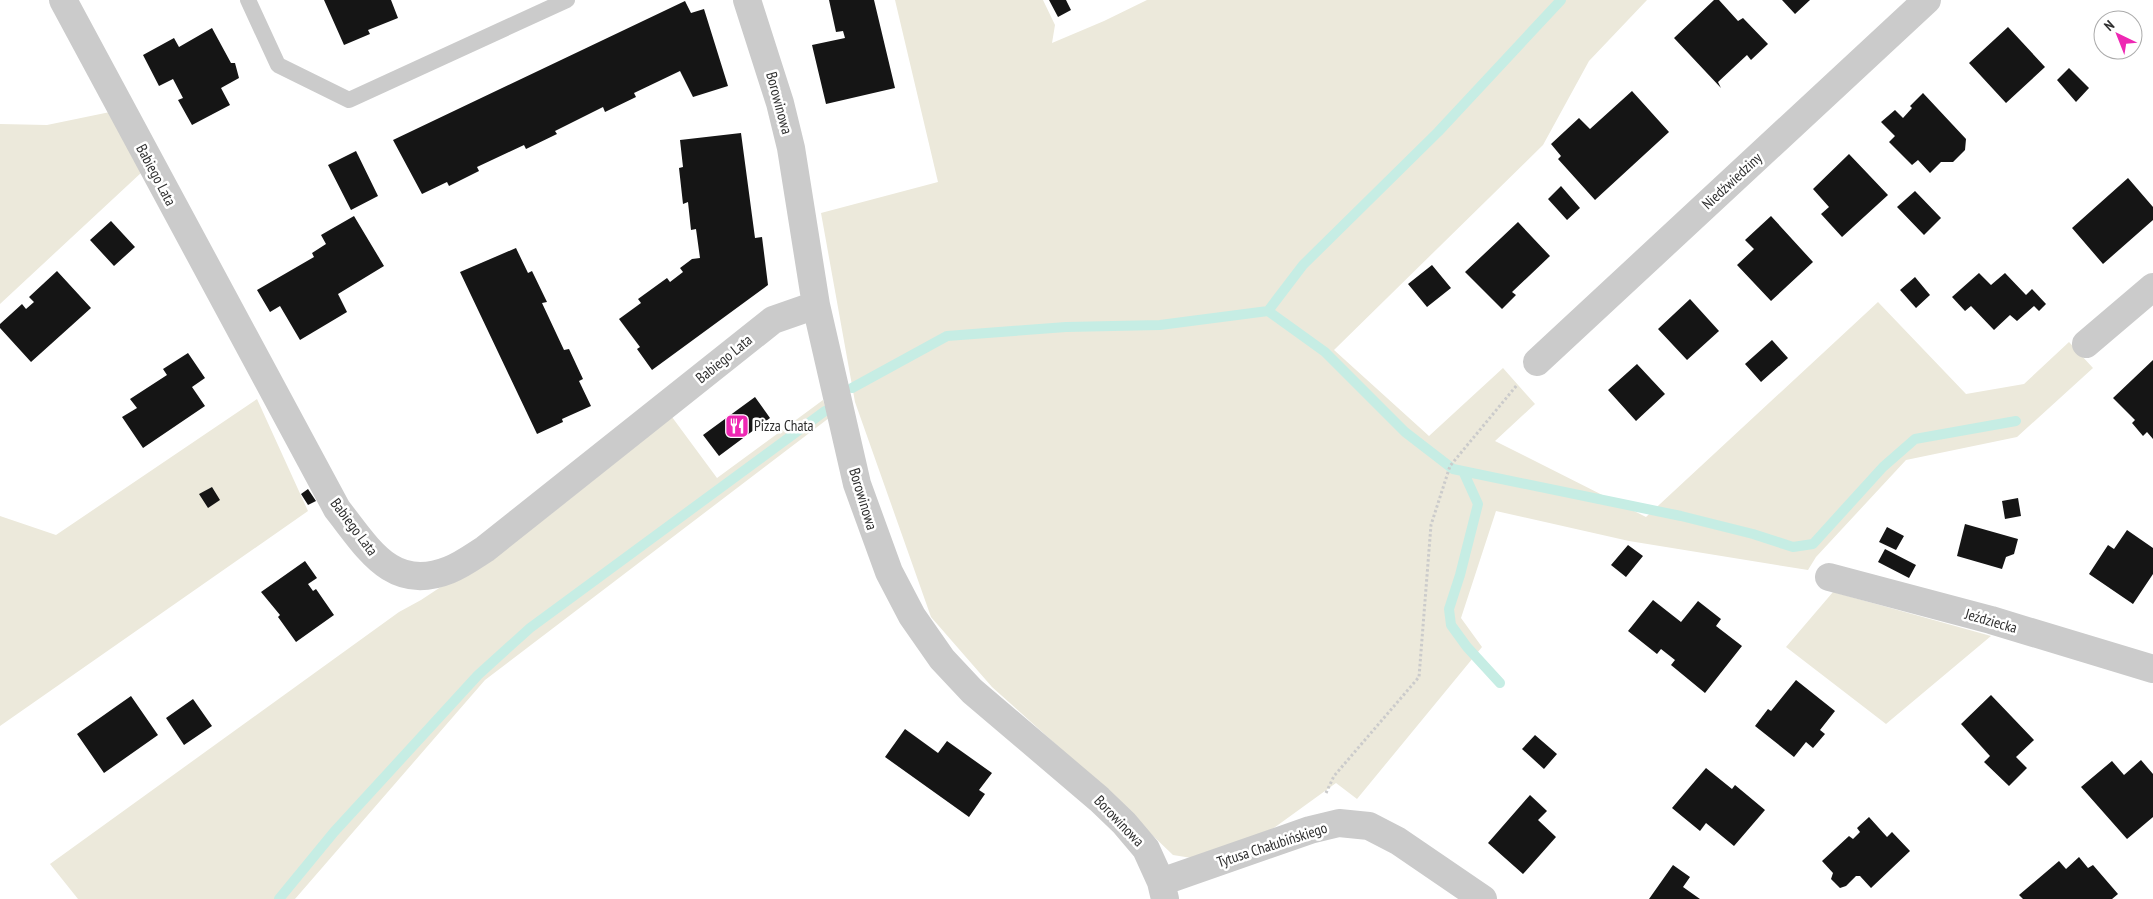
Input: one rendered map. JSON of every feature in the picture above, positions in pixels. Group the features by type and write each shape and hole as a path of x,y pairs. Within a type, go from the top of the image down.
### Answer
{"street":[{"name":"Babiego Lata","path":"63,0 337,509 379,561 398,574 423,577 450,570 485,549 773,320 816,305"},
{"name":"Borowinowa","path":"748,0 780,103 791,148 816,305 857,484 889,572 912,616 942,659 972,691 1124,822 1146,849 1163,891"},
{"name":"Niedźwiedziny","path":"1537,362 1927,0"},
{"path":"2086,344 2153,287"},
{"name":"Jeździecka","path":"1829,577 1991,620 2153,669"},
{"name":"Tytusa Chałubińskiego","path":"1163,891 1310,830 1339,823 1369,826 1398,841 1483,899"}],"lane":[{"path":"248,0 278,65 349,100 567,0"}],"path":[{"path":"1310,830 1334,776 1419,677 1431,525 1450,466 1537,362"}],"shaded area":[{"path":"895,0 1043,0 1055,25 1052,43 1147,0 1647,0 1589,61 1543,145 1334,350 1429,436 1503,368 1535,404 1495,441 1646,517 1878,302 1966,394 2024,384 2069,342 2093,368 2017,437 1906,460 1816,557 1808,570 1629,541 1496,511 1461,618 1482,647 1357,799 1336,783 1267,833 1204,860 1173,855 1081,767 992,687 931,617 855,402 821,213 938,182"},
{"path":"110,112 142,172 0,304 0,124 47,125"},
{"path":"257,399 308,511 0,726 0,516 56,535"},
{"path":"823,400 829,418 485,680 295,899 78,899 50,864 399,612 421,600 547,517 672,417 717,478"},
{"path":"1833,592 1991,636 1886,724 1786,647"}],"building":[{"path":"324,0 391,0 398,18 368,30 370,34 344,45"},
{"path":"829,0 874,0 895,88 826,104 812,45 845,38 843,31 836,32"},
{"path":"1049,0 1066,0 1071,10 1058,17"},
{"path":"1714,0 1719,0 1738,21 1743,18 1768,44 1751,60 1747,55 1718,82 1721,88 1674,38"},
{"path":"1782,0 1810,0 1795,14"},
{"path":"685,1 691,13 704,9 728,86 693,97 680,71 634,93 636,97 605,112 603,107 555,131 557,134 526,149 524,145 477,167 479,171 449,186 447,182 422,194 393,140"},
{"path":"2008,27 2045,67 2006,103 1969,63"},
{"path":"212,28 231,63 235,63 239,78 221,88 230,105 192,125 178,100 183,98 173,79 159,86 143,55 174,38 179,47"},
{"path":"2069,68 2089,88 2076,102 2057,80"},
{"path":"1632,91 1669,132 1595,200 1558,159 1561,156 1551,144 1579,118 1590,129"},
{"path":"1923,93 1966,139 1965,150 1953,162 1941,162 1930,173 1918,160 1912,165 1889,142 1895,136 1881,122 1895,110 1903,118 1912,108 1910,106"},
{"path":"741,133 755,238 762,237 768,285 652,370 637,349 640,347 619,319 641,303 638,299 667,278 670,282 683,272 680,268 692,259 700,258 696,229 691,230 688,202 683,204 679,168 683,167 680,140"},
{"path":"356,151 378,196 351,210 328,165"},
{"path":"1849,154 1888,195 1842,237 1821,214 1829,207 1813,189"},
{"path":"2128,178 2153,207 2153,220 2103,264 2072,228"},
{"path":"1561,186 1580,208 1567,220 1548,199"},
{"path":"1915,191 1941,218 1924,235 1897,207"},
{"path":"354,216 384,266 338,294 347,312 300,340 280,306 270,312 257,290 314,257 312,253 326,244 321,235"},
{"path":"1771,216 1813,262 1771,301 1737,265 1754,249 1745,240"},
{"path":"111,221 135,247 114,266 90,240"},
{"path":"1518,222 1550,256 1512,292 1516,295 1502,309 1465,272"},
{"path":"516,248 528,273 532,271 547,302 542,303 564,350 569,349 583,379 579,381 591,406 562,419 563,422 537,434 460,272"},
{"path":"1432,265 1451,288 1427,307 1408,284"},
{"path":"57,271 91,308 31,362 0,328 0,324 22,304 26,309 34,302 29,297"},
{"path":"1979,273 1991,285 2005,273 2026,295 2032,289 2046,304 2039,311 2034,306 2017,321 2010,315 1994,330 1971,306 1965,311 1952,297"},
{"path":"1915,277 1930,295 1916,308 1900,290"},
{"path":"1690,299 1719,331 1687,360 1658,329"},
{"path":"1772,340 1788,358 1761,382 1745,364"},
{"path":"188,353 205,378 192,387 205,406 143,448 122,417 137,408 130,399 167,375 163,369"},
{"path":"2153,360 2153,439 2147,432 2143,436 2132,423 2135,420 2113,398"},
{"path":"1637,364 1665,394 1636,421 1608,390"},
{"name":"Pizza Chata","path":"755,397 770,418 719,456 703,435"},
{"path":"212,487 220,500 208,508 199,494"},
{"path":"308,489 316,501 308,505 301,494"},
{"path":"2018,498 2021,516 2005,519 2002,501"},
{"path":"1965,524 2018,539 2014,554 2006,557 2002,569 1957,556"},
{"path":"1887,527 1904,536 1896,550 1879,542"},
{"path":"2127,530 2153,548 2153,574 2133,604 2089,574 2108,545 2114,549"},
{"path":"1628,545 1643,556 1626,577 1611,565"},
{"path":"1885,549 1916,565 1909,578 1878,562"},
{"path":"305,561 317,578 308,584 313,591 316,589 334,615 296,642 278,617 280,615 261,592"},
{"path":"1653,600 1681,622 1698,601 1721,619 1716,626 1742,646 1705,693 1671,665 1675,660 1661,649 1657,654 1628,631"},
{"path":"1796,680 1835,711 1820,730 1825,734 1813,748 1806,742 1794,757 1755,726 1768,709 1771,711"},
{"path":"1991,695 2034,740 2016,757 2027,768 2009,786 1984,762 1990,756 1961,724"},
{"path":"131,696 158,735 104,773 77,734"},
{"path":"193,699 212,726 184,745 166,718"},
{"path":"905,729 938,753 947,741 992,773 979,790 985,794 969,817 885,757"},
{"path":"1535,735 1557,754 1544,769 1522,749"},
{"path":"2141,760 2153,774 2153,817 2127,839 2081,787 2112,761 2124,775"},
{"path":"1706,768 1732,789 1735,785 1765,810 1734,846 1706,823 1700,831 1672,808"},
{"path":"1530,795 1547,811 1538,820 1556,837 1523,874 1488,843"},
{"path":"1869,817 1887,837 1892,832 1910,851 1871,888 1860,876 1856,876 1846,886 1840,888 1831,879 1833,873 1822,861 1849,836 1853,839 1860,832 1857,828"},
{"path":"2079,857 2088,868 2093,865 2118,894 2112,899 2023,899 2019,895 2059,861 2066,869"},
{"path":"1673,865 1690,877 1683,887 1700,899 1649,899"}],"waterway":[{"path":"1268,311 1303,265 1438,132 1561,0"},
{"path":"852,388 947,336 1066,327 1160,325 1268,311 1325,352 1405,432 1453,469 1681,516 1753,534 1793,547 1813,544 1883,467 1915,439 2016,421"},
{"path":"279,899 334,832 478,675 530,628 825,411"},
{"path":"1463,471 1478,504 1460,575 1449,609 1451,625 1467,647 1500,683"}],"place":[{"name":"Pizza Chata","path":"737,426"}]}
